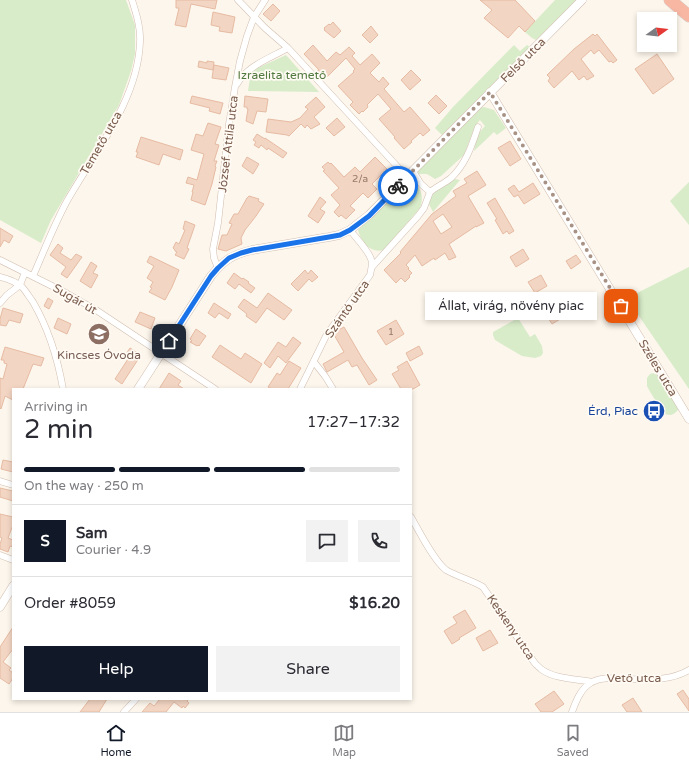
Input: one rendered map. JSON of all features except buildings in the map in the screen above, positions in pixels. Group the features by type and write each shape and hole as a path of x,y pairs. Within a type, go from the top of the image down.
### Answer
{"highway":[{"path":"670,0 689,16"}],"street":[{"name":"József Attila utca","path":"218,268 214,258 213,249 218,223 229,124 235,87 247,36 254,17 265,0"},
{"name":"Felső utca","path":"139,388 211,276 229,258 252,250 340,235 350,230 369,216 582,0"},
{"name":"Temető utca","path":"33,276 56,221 117,118 135,74 139,56 140,31 134,1"},
{"path":"240,1 265,28 288,48 410,174 430,192"},
{"path":"235,87 239,79 250,69 288,48"},
{"name":"Széles utca","path":"490,92 689,419"},
{"path":"372,267 421,212 430,192 450,178 459,169 467,157 478,127"},
{"name":"Szántó utca","path":"301,388 326,336 370,275 372,260 350,230"},
{"name":"Sugár út","path":"0,260 66,293 96,310 214,388"},
{"path":"0,302 20,285 25,272"},
{"path":"0,277 13,281 24,288 33,303 52,347 63,388"},
{"path":"314,362 332,388"},
{"path":"0,481 12,485"},
{"name":"Keskeny utca","path":"412,519 441,566 467,580 476,582 483,587 534,662 541,669 548,674 592,682"},
{"path":"0,555 12,560"},
{"path":"0,607 12,588"},
{"name":"Vető utca","path":"572,712 578,697 585,688 592,682 601,678 648,680 668,678 689,670"},
{"path":"124,712 135,700"}],"green space":[{"path":"0,0 126,0 135,25 135,54 131,71 119,105 51,220 41,243 0,220"},
{"path":"555,0 577,0 536,40 532,38 525,32"},
{"path":"514,45 520,51 527,45 530,47 442,135 435,128 453,107"},
{"name":"Izraelita temető","path":"286,55 319,92 248,91 251,71"},
{"path":"484,107 494,110 506,128 497,135 494,132 474,151 477,137 485,126 480,120 475,126 464,155 441,176 435,179 427,174 419,174 419,168 480,108"},
{"path":"455,179 460,180 433,212 429,205 432,196 443,186"},
{"path":"409,181 417,185 421,192 422,200 420,208 384,250 379,251 371,249 364,243 358,230"},
{"path":"689,182 689,225 670,201"},
{"path":"689,267 689,389 630,303 633,295"},
{"path":"518,318 530,337 535,334 542,346 543,353 541,356 535,358 522,356 495,340 493,332"},
{"path":"653,373 657,375 678,408 678,410 673,414 669,415 663,413 647,386 647,378"}],"way so far":[{"path":"398,186 490,92 621,306"}],"place":[{"name":"Állat, virág, növény piac","path":"621,306"},
{"name":"Kincses Óvoda","path":"99,334"},
{"name":"Érd, Piac","path":"654,411"}],"route":[{"path":"169,341 211,276 223,262 241,253 252,250 340,235 350,230 369,216 398,186"}]}
